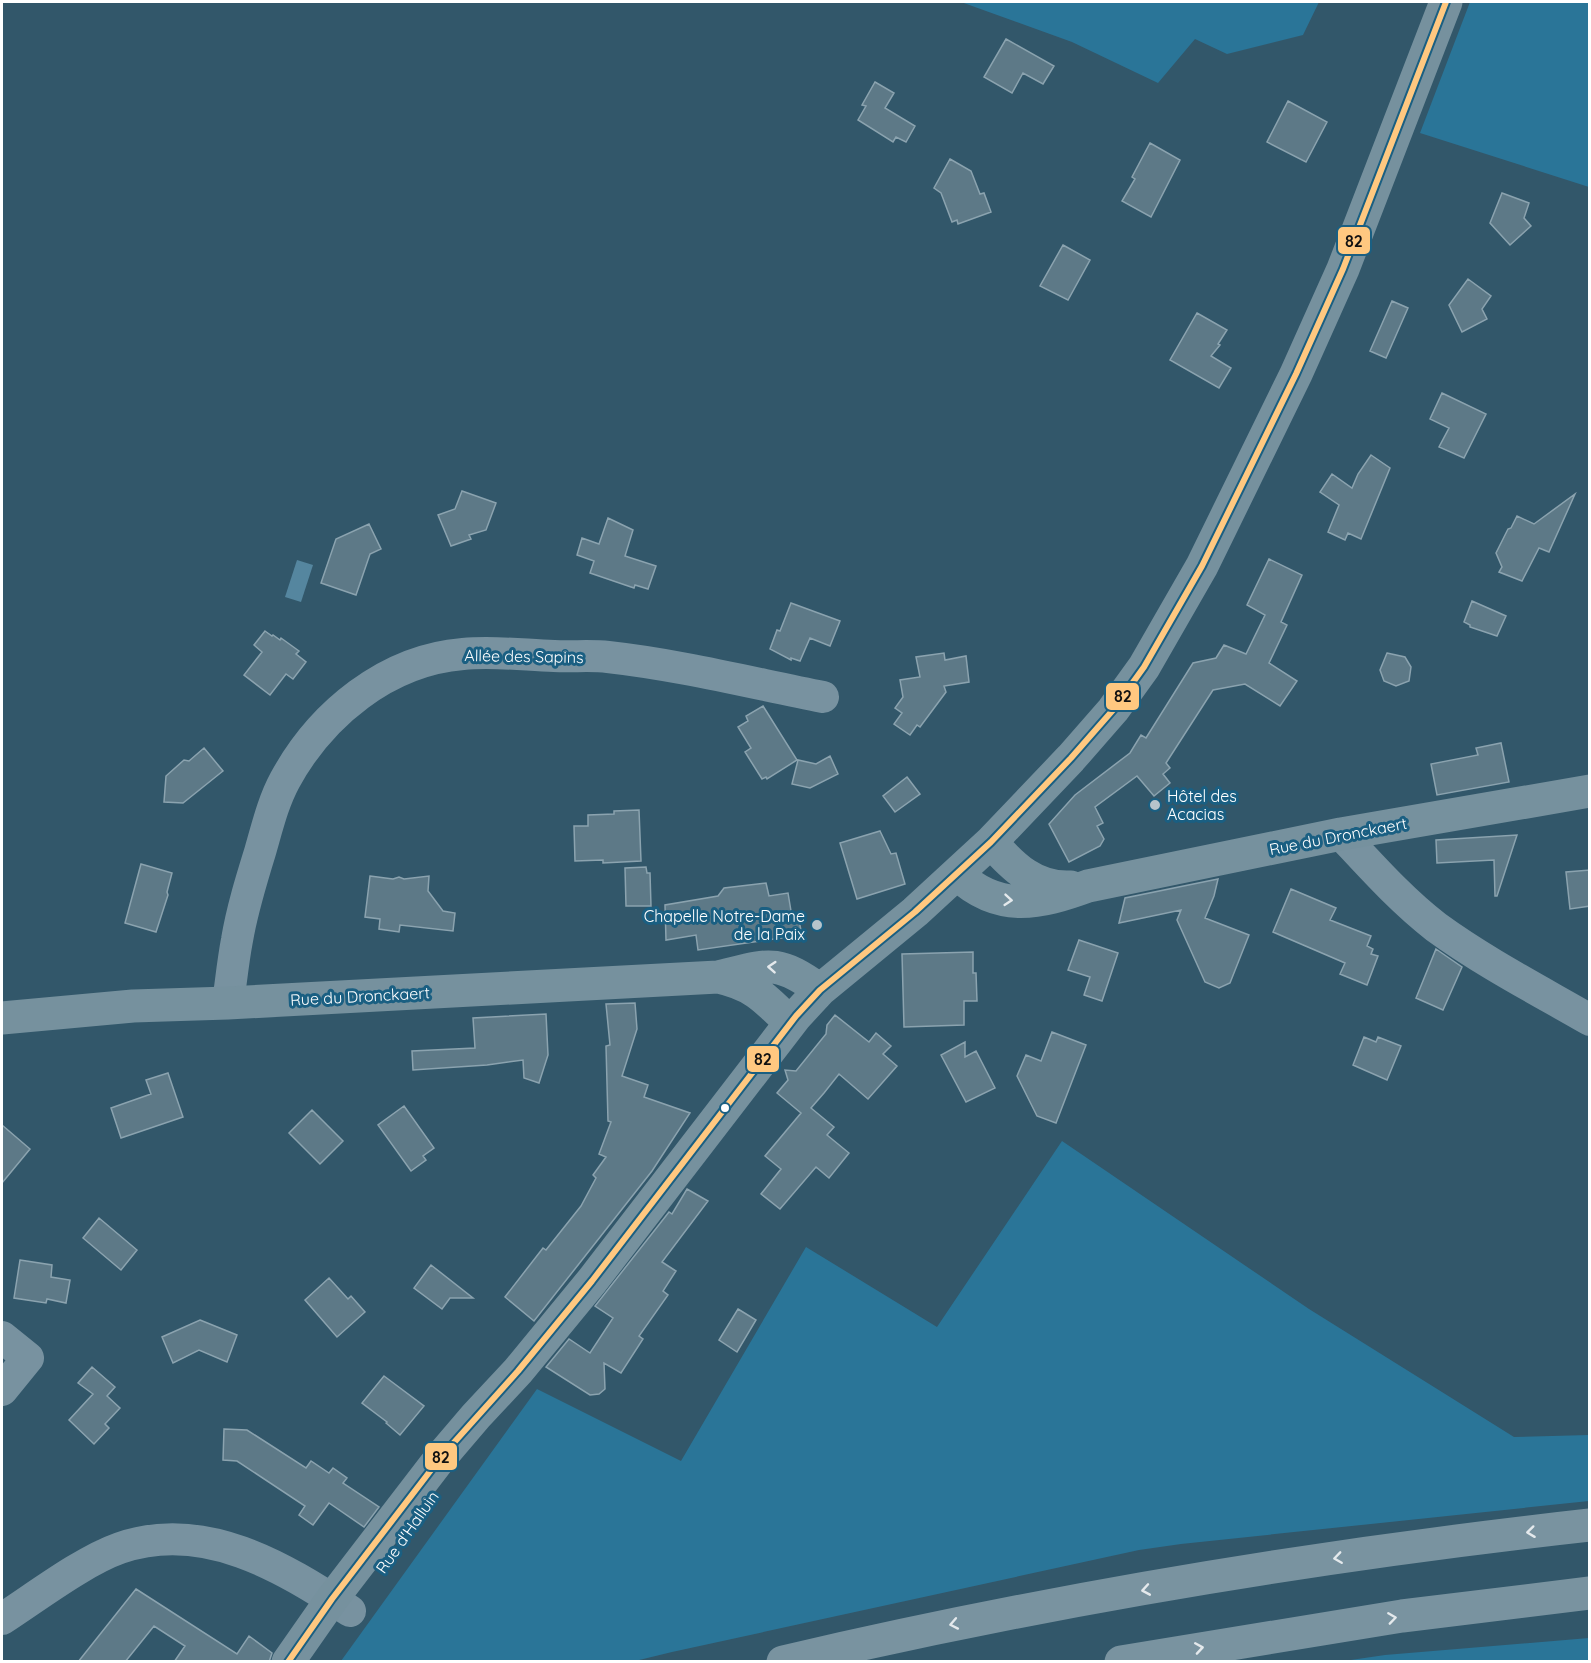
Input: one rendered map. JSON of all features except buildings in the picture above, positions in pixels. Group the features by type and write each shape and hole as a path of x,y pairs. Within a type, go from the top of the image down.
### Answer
{"highway":[{"path":"783,1662 1031,1609 1264,1569 1480,1538 1590,1525"},
{"path":"1121,1662 1402,1616 1590,1593"}],"main road":[{"name":"Rue d'Halluin","path":"288,1662 422,1513 482,1421 518,1371 598,1272 790,1023 820,990 958,875 991,842 1113,710 1157,647 1185,596 1296,374 1382,171 1446,2"},
{"name":"Rue du Dronckaert","path":"958,875 988,896 1012,902 1066,894 1088,886 1341,834 1590,791"},
{"name":"Rue du Dronckaert","path":"991,842 1008,862 1031,880 1047,886 1088,886"},
{"name":"Rue du Dronckaert","path":"2,1018 133,1006 718,977 767,966 799,975 820,990"},
{"name":"Rue du Dronckaert","path":"718,977 737,981 755,990 790,1023"},
{"name":"Rue d'Halluin","path":"314,1662 341,1605"}],"street":[{"name":"Allée des Sapins","path":"228,1003 242,914 270,814 284,781 304,750 322,728 356,697 386,678 424,662 462,654 485,652 556,657 606,657 665,666 823,697"},
{"path":"1341,834 1400,895 1442,931 1590,1020"},
{"path":"2,1337 28,1358 2,1390"},
{"path":"2,1619 70,1575 112,1552 135,1544 170,1540 206,1541 244,1553 295,1577 341,1605"}],"shaded area":[{"path":"961,2 1319,2 1303,35 1227,54 1195,39 1158,83 1072,42"},
{"path":"1470,2 1589,2 1589,187 1420,133"},
{"path":"297,560 313,565 301,602 285,597"},
{"path":"1062,1141 1309,1309 1514,1437 1589,1435 1589,1501 1139,1550 635,1661 341,1661 537,1389 681,1461 806,1247 937,1327"},
{"path":"1589,1638 1589,1661 1344,1661 1385,1655"}],"transit line":[{"name":"82","path":"288,1662 332,1599 441,1457 518,1371 592,1281 796,1016 820,990 915,912 991,842 1113,710 1144,667 1202,566 1296,374 1343,269 1446,2"}],"place":[{"name":"Hôtel des Acacias","path":"1155,805"},
{"name":"Chapelle Notre-Dame de la Paix","path":"817,925"}]}
